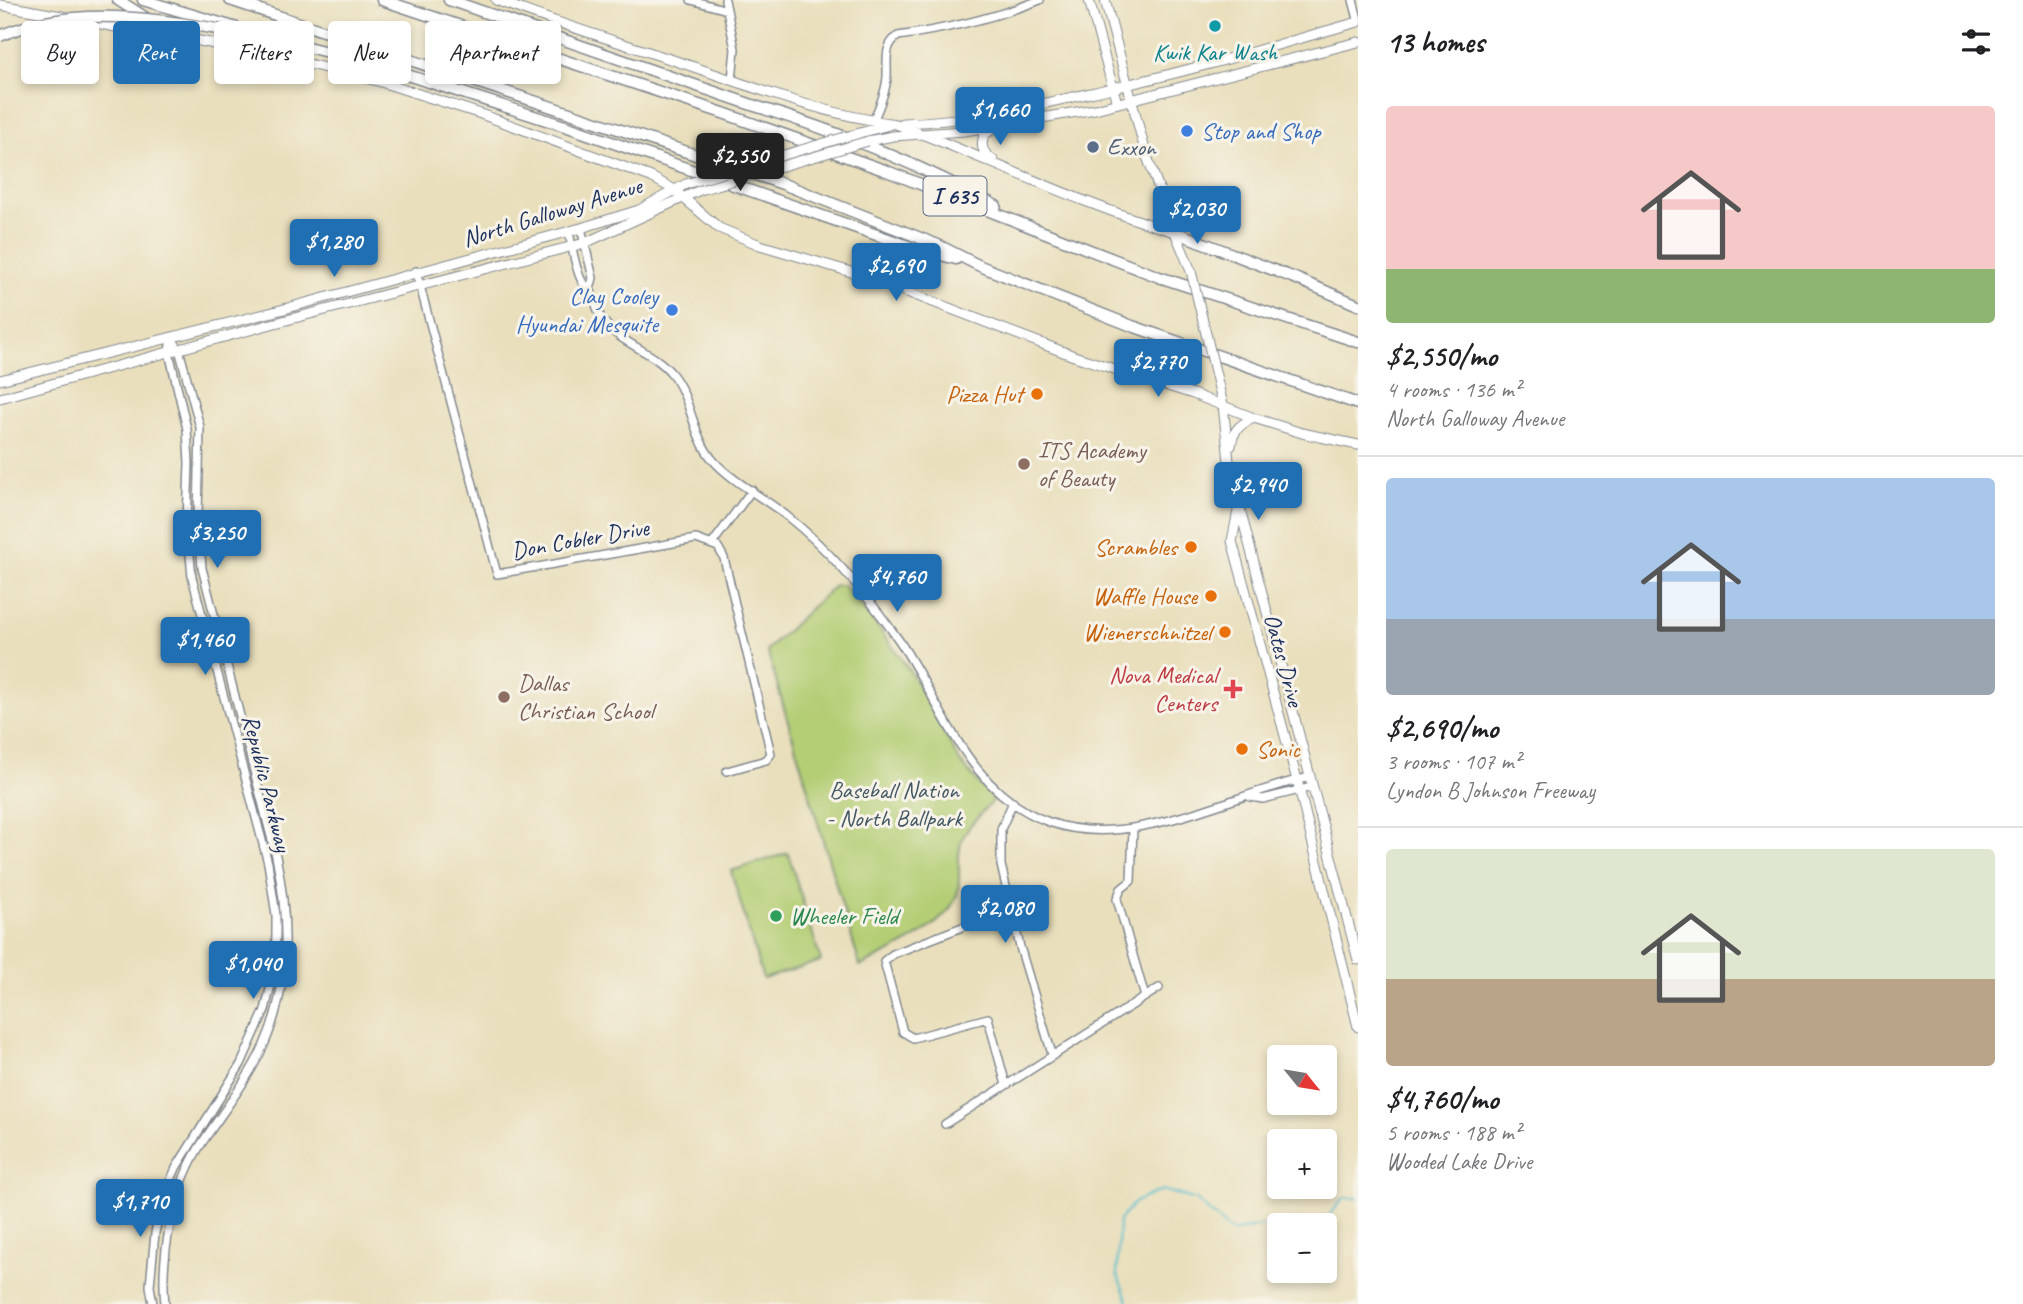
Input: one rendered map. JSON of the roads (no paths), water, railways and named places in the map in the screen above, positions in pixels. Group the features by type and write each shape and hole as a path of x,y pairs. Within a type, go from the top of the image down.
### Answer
{"highway":[{"path":"118,0 151,21"},
{"path":"143,0 214,22"},
{"name":"I 635","path":"230,0 783,184 938,244 979,266 1132,326 1358,404"},
{"name":"I 635","path":"382,0 723,113 1026,223 1159,277 1358,342"},
{"path":"449,0 806,122 947,179 1026,223"},
{"path":"0,36 34,23 96,16 147,18 214,29"},
{"path":"314,49 367,62 571,128 899,243 979,266"},
{"path":"1174,232 1297,279 1358,306"}],"main road":[{"path":"496,0 732,80 853,116 896,124 1119,216 1174,232"},
{"path":"1089,0 1117,103"},
{"name":"Oates Drive","path":"1105,0 1146,154 1191,271 1223,405 1229,461 1238,506 1358,960"},
{"path":"0,5 113,26"},
{"name":"North Galloway Avenue","path":"0,380 273,312 416,271 581,229 639,210 686,184 896,124 980,116 1027,108 1128,85 1358,20"},
{"path":"200,41 381,82 481,114 651,177 673,189 719,228 760,245 868,277 1074,355 1254,418 1330,440 1358,445"},
{"name":"North Galloway Avenue","path":"0,398 585,243 700,190 868,141 964,131 1061,115 1358,42"},
{"path":"1261,49 1264,64"},
{"path":"836,150 853,136 858,122 853,116"},
{"path":"1005,124 984,135 981,144 984,153 1009,171"},
{"path":"651,177 658,190 656,201"},
{"path":"85,359 88,374"},
{"path":"1229,461 1232,435 1238,427 1254,418"},
{"name":"Oates Drive","path":"1238,506 1232,541 1298,785 1358,1027"},
{"path":"1261,650 1275,646"}],"street":[{"path":"691,0 727,10"},
{"path":"725,0 735,49 732,80"},
{"path":"873,121 884,92 887,78 886,56 893,39 1011,12 1040,0"},
{"path":"1353,0 1358,20"},
{"path":"581,229 593,278 590,289"},
{"path":"569,232 583,283 590,289 596,307 621,339 651,356 672,373 710,457 722,470 811,536 869,601 898,639 921,676 962,751 979,772 1013,802 1049,823 1100,832 1133,828 1249,797 1261,789 1311,782"},
{"name":"Don Cobler Drive","path":"416,271 497,574 696,539 712,544"},
{"name":"Republic Parkway","path":"165,1304 163,1288 168,1236 181,1182 203,1141 246,1078 264,1044 279,1002 286,943 281,880 276,856 202,568 198,517 200,427 179,349 171,337"},
{"name":"Republic Parkway","path":"153,1304 150,1286 161,1203 176,1168 241,1064 269,999 275,968 276,915 268,863 192,577 187,523 187,429 169,352 171,337"},
{"path":"189,463 200,465"},
{"path":"727,772 766,760 771,754 724,558 718,547 712,544 752,490"},
{"path":"1013,802 1001,830 1001,865 1020,947 1052,1054"},
{"path":"1133,828 1131,881 1121,889 1117,899 1145,997"},
{"path":"1006,1084 988,1018 913,1038 903,1032 884,961 893,954 1011,908"},
{"path":"946,1124 1159,988"}],"waterway":[{"path":"1129,1304 1117,1274 1119,1220 1135,1202 1162,1190 1196,1200 1232,1232 1277,1222 1323,1222 1344,1198 1358,1198"}],"place":[{"name":"Kwik Kar Wash","path":"1215,26"},
{"name":"Stop and Shop","path":"1187,131"},
{"name":"Exxon","path":"1093,147"},
{"name":"Clay Cooley Hyundai Mesquite","path":"672,310"},
{"name":"Pizza Hut","path":"1037,394"},
{"name":"ITS Academy of Beauty","path":"1024,464"},
{"name":"Scrambles","path":"1191,547"},
{"name":"Waffle House","path":"1211,596"},
{"name":"Wienerschnitzel","path":"1225,632"},
{"name":"Nova Medical Centers","path":"1233,689"},
{"name":"Dallas Christian School","path":"504,697"},
{"name":"Sonic","path":"1242,749"},
{"name":"Wheeler Field","path":"776,916"}],"park label":[{"name":"Baseball Nation - North Ballpark","path":"894,804"}]}
